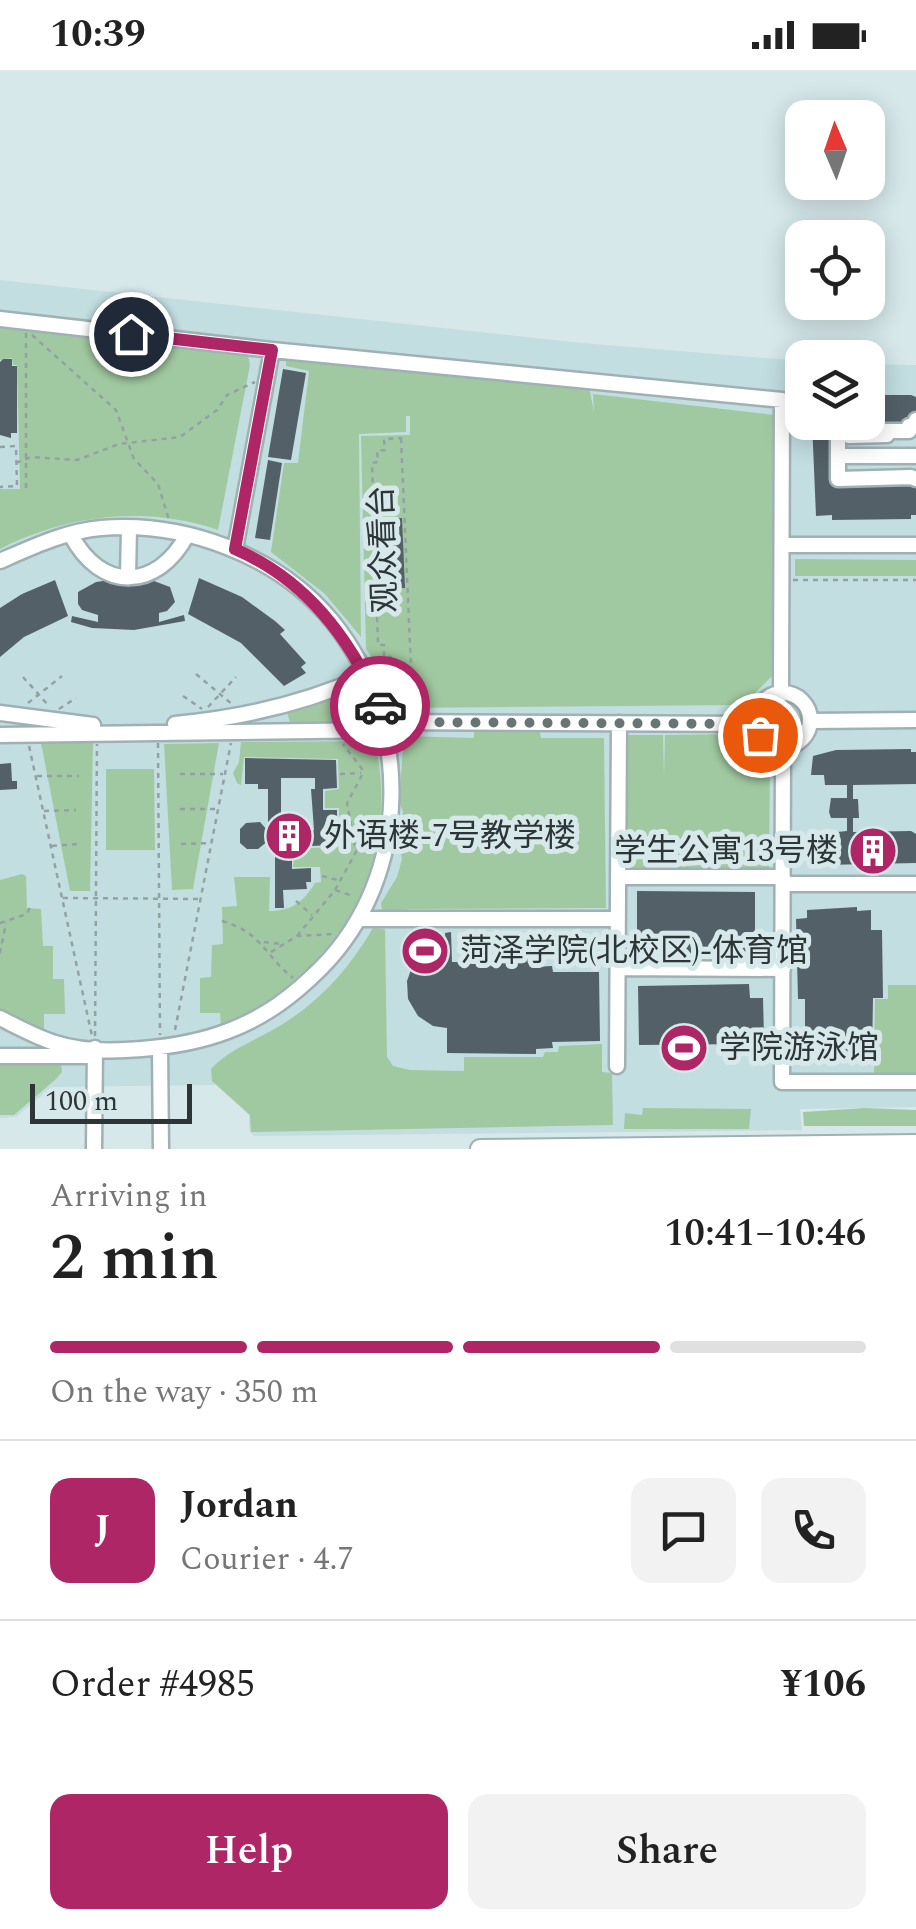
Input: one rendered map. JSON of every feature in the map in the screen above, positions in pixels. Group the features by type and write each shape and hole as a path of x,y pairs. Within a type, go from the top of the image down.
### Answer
{"main road":[{"path":"480,1149 916,1144"}],"street":[{"path":"0,320 25,327 782,400 782,692"},
{"path":"235,549 272,350"},
{"path":"916,420 916,426 909,426 909,431 886,431 886,435 849,436 849,432 838,432 838,479 916,480"},
{"path":"838,456 916,456"},
{"path":"0,560 48,540 99,528 151,528 187,535 250,556 294,586 331,619 366,676 384,726 392,768 392,811 383,862 368,901 349,934 302,986 258,1020 211,1038 166,1046 0,1056"},
{"path":"128,528 128,576"},
{"path":"71,534 82,555 104,574 128,576 162,567 187,535"},
{"path":"782,545 916,545"},
{"path":"0,713 63,723 136,726 239,715 315,697 366,676"},
{"path":"782,692 791,693 806,704 811,722 801,742 783,747 768,743 756,724 762,703 770,695 782,692"},
{"path":"262,708 272,732"},
{"path":"811,722 916,720"},
{"path":"617,1066 619,723"},
{"path":"0,735 272,732 384,726 756,724"},
{"path":"783,747 782,1082 916,1082"},
{"path":"618,877 916,884"},
{"path":"358,919 618,919"},
{"path":"618,968 782,968"},
{"path":"0,1018 59,1044 95,1052"},
{"path":"160,1149 166,1046"},
{"path":"94,1149 95,1052"}],"path":[{"path":"25,327 109,402 124,427 134,460 158,484 170,524"},
{"path":"25,327 26,492"},
{"path":"16,463 27,459 77,460 127,443 180,437 217,410 227,395 267,378"},
{"name":"观众看台","path":"384,438 400,438 411,668 391,669 391,656 384,657 384,645 378,646 372,463 378,462 378,450 384,450 384,438"},
{"path":"0,447 16,446 17,486 0,487"},
{"path":"782,580 916,580"},
{"path":"196,674 221,692 239,715"},
{"path":"18,716 62,676"},
{"path":"23,677 63,723"},
{"path":"184,696 205,716 236,677"},
{"path":"166,1046 234,732"},
{"path":"158,733 159,898 166,1046"},
{"path":"95,1052 97,734"},
{"path":"26,735 95,1052"},
{"path":"343,744 362,773"},
{"path":"340,774 362,773"},
{"path":"270,952 297,936 335,890 356,852 347,803 362,773"},
{"path":"180,774 225,774"},
{"path":"35,776 79,776"},
{"path":"180,809 218,809"},
{"path":"43,811 76,810"},
{"path":"181,844 212,843"},
{"path":"51,846 78,844"},
{"path":"322,876 340,880"},
{"path":"335,890 368,901"},
{"path":"62,898 200,899"},
{"path":"296,900 313,916"},
{"path":"0,923 27,914 30,907"},
{"path":"222,921 262,943 276,963 302,986"},
{"path":"0,952 7,922"},
{"path":"297,936 349,934"},
{"path":"262,943 282,944"}],"shaded area":[{"path":"0,280 582,343 785,360 785,440 885,440 885,364 916,365 916,1107 800,1109 802,1130 254,1136 249,1131 249,1115 216,1085 52,1087 16,1117 0,1118"}],"green space":[{"path":"0,324 248,355 250,365 218,530 163,518 107,517 52,528 0,549 0,489 20,489 17,365 13,365 12,358 0,360"},
{"path":"286,356 589,386 594,412 593,394 774,415 772,676 743,705 395,708 383,673 366,649 361,436 410,435 410,416 406,416 406,432 359,434 361,637 325,594 271,552 284,463 298,463 309,371 286,366"},
{"path":"795,559 916,560 916,576 795,576"},
{"path":"358,685 373,724 291,726 286,709"},
{"path":"474,732 540,732 541,738 604,738 606,908 382,912 381,903 397,877 402,859 398,838 403,812 399,801 404,736 474,738"},
{"path":"745,734 770,761 769,869 624,868 624,735 663,735 664,776 665,735"},
{"path":"375,741 381,788 379,833 369,874 351,913 327,947 297,978 221,1028 220,1013 200,1013 200,978 211,977 212,945 223,944 222,907 237,906 234,877 270,877 269,911 284,909 296,904 315,883 321,882 320,867 293,867 294,856 283,856 283,849 339,847 339,808 325,808 325,791 339,789 338,759 244,757 241,785 233,773 239,762 241,742"},
{"path":"41,743 93,743 90,891 70,891"},
{"path":"219,743 193,889 172,890 164,744"},
{"path":"106,769 154,769 155,850 106,850"},
{"path":"26,876 27,908 41,909 43,946 53,946 53,979 64,979 65,1014 44,1014 44,1032 0,1011 0,880"},
{"path":"373,928 385,929 387,1057 393,1066 464,1071 464,1057 543,1057 545,1052 558,1052 559,1046 602,1044 602,1072 612,1073 613,1125 251,1132 250,1115 212,1081 211,1069 319,997 354,958"},
{"path":"888,985 916,985 916,1075 874,1074 875,999 888,999"},
{"path":"61,1063 62,1072 56,1079 14,1115 0,1115 0,1064"},
{"path":"643,1108 751,1109 749,1129 624,1129 625,1113 642,1115"},
{"path":"916,1110 916,1126 804,1126 803,1112"}],"building":[{"path":"3,359 12,359 12,366 17,366 17,433 11,433 11,438 0,435"},
{"path":"283,369 306,373 291,460 268,457"},
{"path":"885,395 916,397 916,419 909,431 885,431"},
{"path":"813,440 836,440 837,481 916,480 916,515 911,515 911,519 832,520 832,515 816,516"},
{"path":"268,460 282,463 270,540 255,538"},
{"path":"402,518 405,588 376,589 374,519"},
{"path":"199,578 242,597 275,621 285,630 280,634 306,663 301,667 306,673 284,686 241,643 188,614"},
{"path":"55,580 68,616 24,637 0,657 0,608"},
{"path":"154,581 170,587 175,602 159,613 159,622 184,615 185,621 134,630 92,628 71,622 72,616 98,622 98,615 82,610 78,604 78,592 96,582"},
{"path":"836,750 916,752 916,784 853,785 859,818 853,818 853,832 911,831 916,834 916,863 824,865 824,856 812,856 817,834 847,831 847,818 831,818 829,812 831,798 847,798 847,785 825,785 824,775 811,775 813,756"},
{"name":"外语楼-7号教学楼","path":"245,758 336,760 337,788 323,789 323,810 337,810 337,845 282,847 282,857 292,857 292,869 311,868 307,889 283,890 284,908 275,908 275,850 268,850 268,841 258,849 247,849 240,843 240,829 246,823 260,822 268,831 268,789 245,784","holes":["281,778 315,778 315,789 311,789 314,830 281,830"]},
{"path":"11,763 12,781 17,781 17,789 0,790 0,764"},
{"path":"637,891 755,892 755,954 637,954"},
{"path":"857,907 857,911 871,910 871,930 882,930 883,998 873,998 872,1056 797,1057 796,1036 805,1036 805,999 798,999 796,919 807,918 807,910"},
{"path":"451,932 452,962 468,962 468,954 535,952 535,967 552,966 553,972 599,972 600,1041 552,1042 553,1048 536,1049 536,1054 447,1053 447,1028 433,1026 418,1016 408,999 407,981 412,967 423,955 446,948 445,933"},
{"path":"749,984 750,998 763,998 764,1037 749,1037 749,1044 639,1045 638,986"}],"way so far":[{"path":"380,706 384,722 756,724 760,735"}],"place":[{"name":"外语楼-7号教学楼","path":"289,836"},
{"name":"学生公寓13号楼","path":"873,851"},
{"name":"菏泽学院(北校区)-体育馆","path":"425,951"},
{"name":"学院游泳馆","path":"684,1048"}],"route":[{"path":"131,334 272,350 235,549 294,586 331,619 361,664 380,706"}]}
